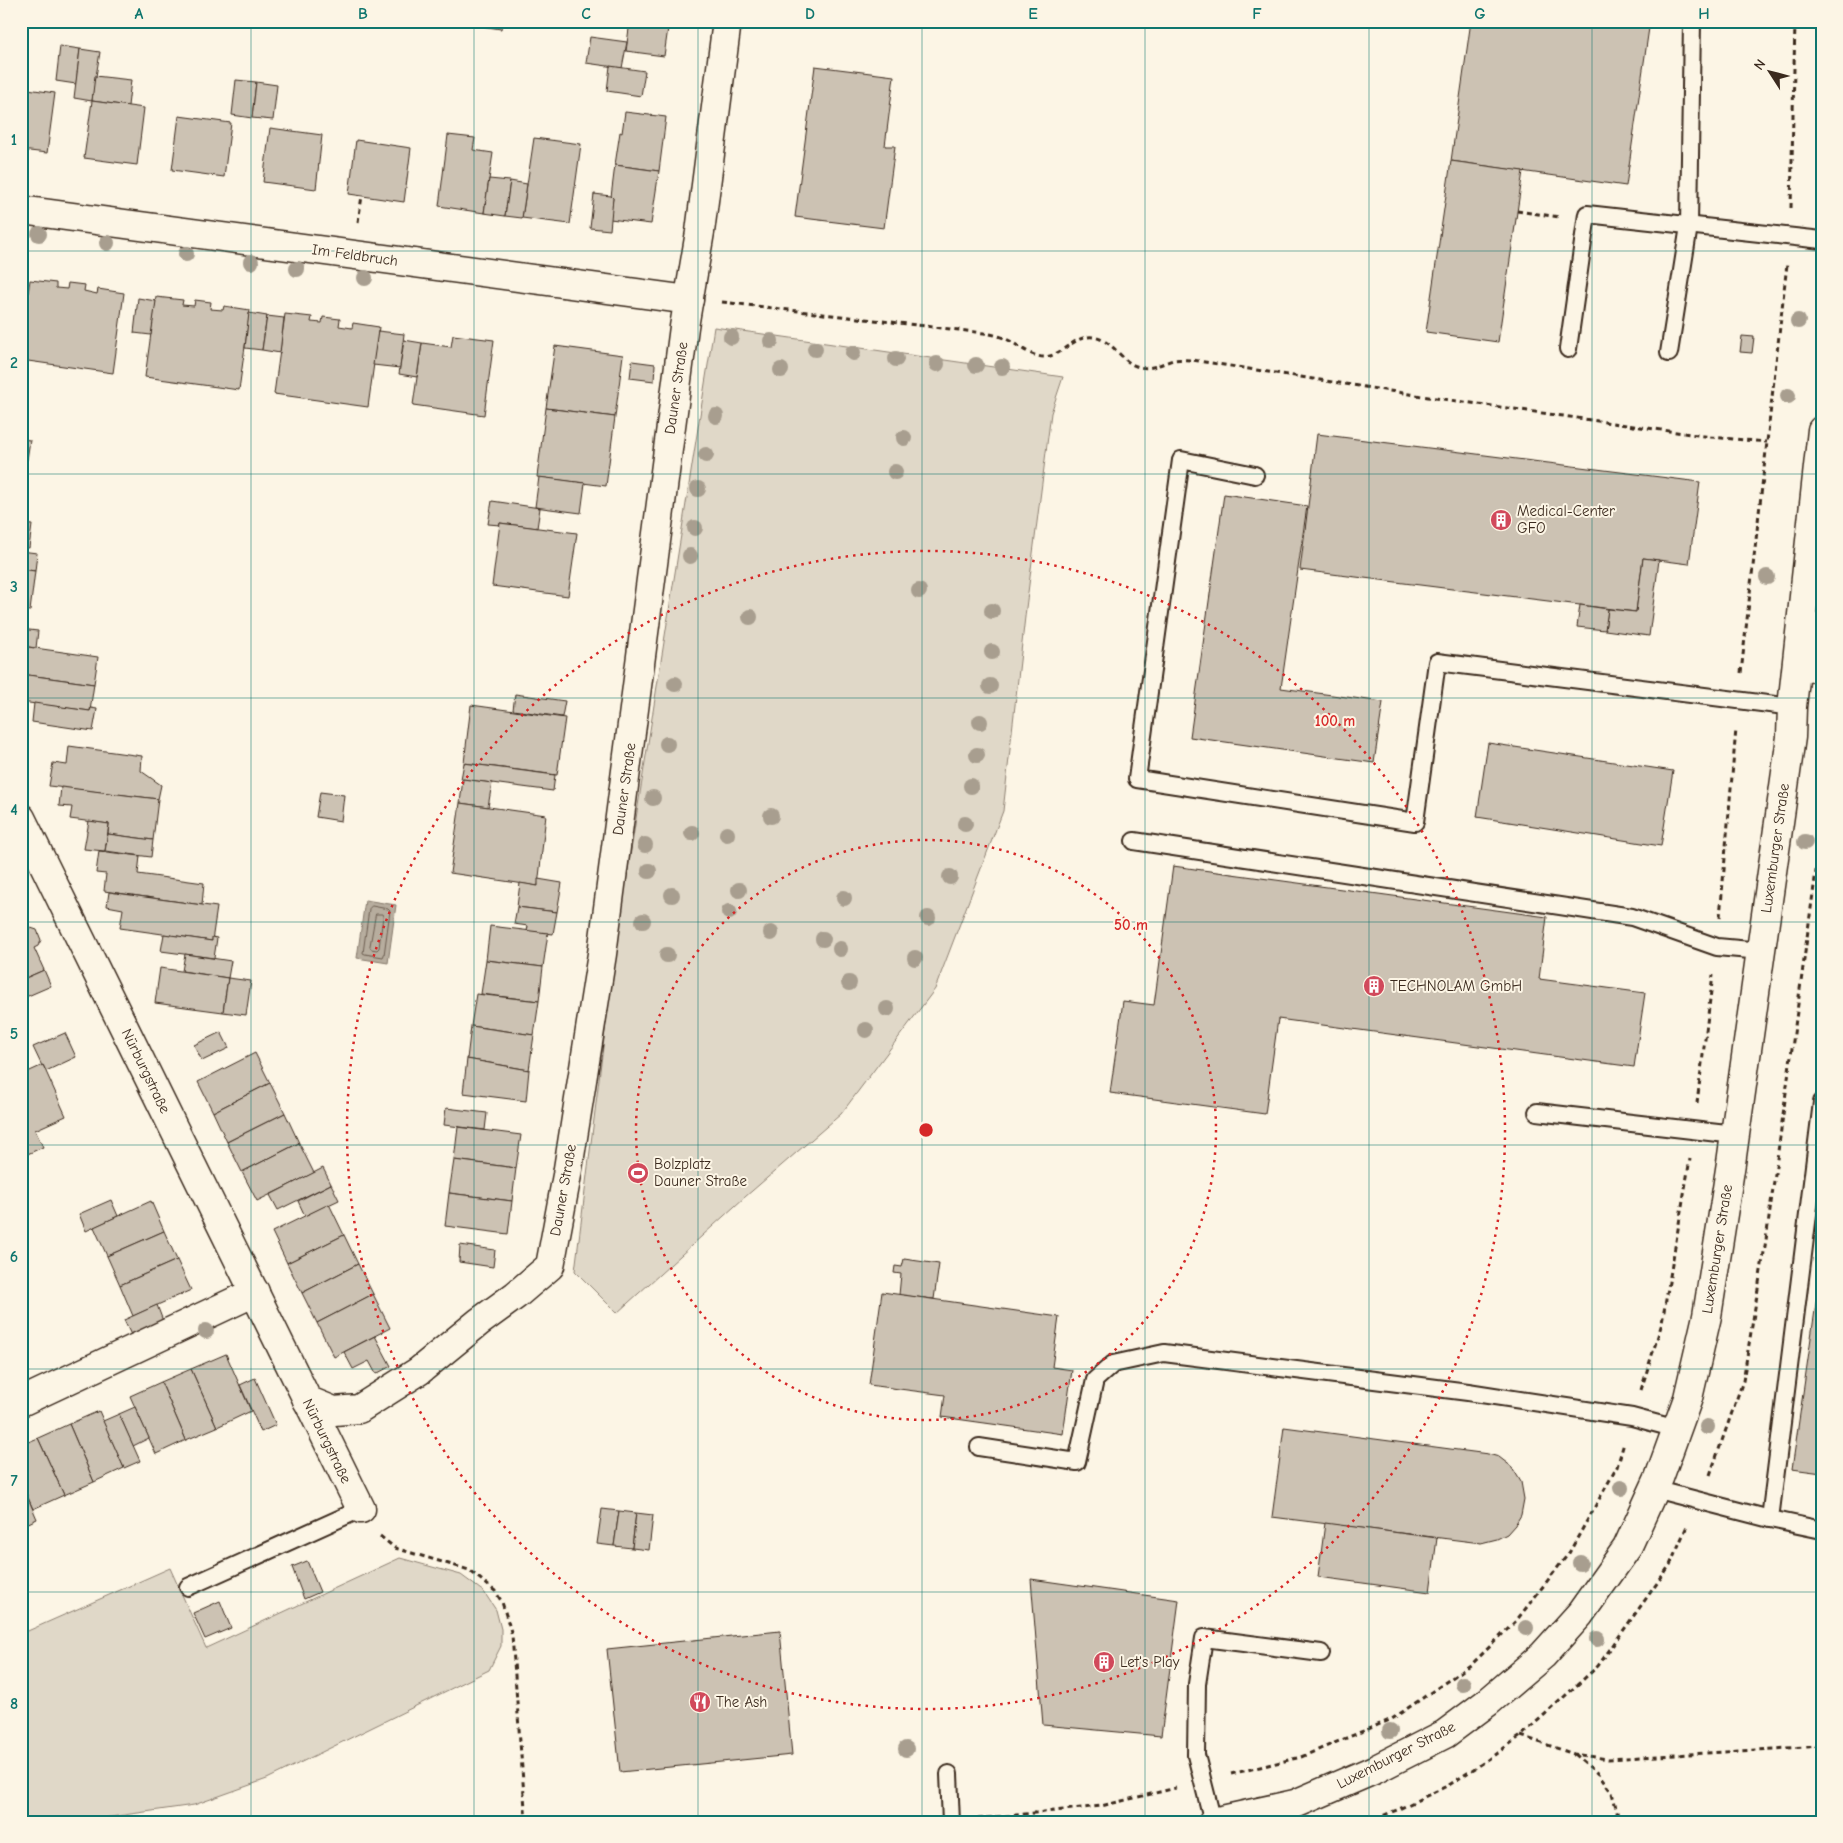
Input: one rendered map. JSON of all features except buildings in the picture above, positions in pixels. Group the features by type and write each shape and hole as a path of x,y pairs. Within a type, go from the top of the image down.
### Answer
{"street":[{"name":"Dauner Straße","path":"307,1400 334,1412 359,1409 419,1371 550,1266 602,954 727,21"},
{"name":"Im Feldbruch","path":"21,210 689,300"},
{"name":"Luxemburger Straße","path":"1213,1822 1295,1804 1366,1773 1445,1734 1488,1702 1543,1656 1580,1614 1627,1548 1654,1489 1688,1398 1707,1316 1735,1135 1790,737 1821,444"},
{"path":"1790,737 1812,651 1822,626"},
{"name":"Nürburgstraße","path":"21,818 29,854 255,1292 361,1509"},
{"path":"21,1402 255,1292"}],"lane":[{"path":"1669,353 1689,226 1692,21"},
{"path":"1568,349 1587,214 1822,240"},
{"path":"1255,475 1181,460 1137,779 1415,822 1437,662 1792,707"},
{"path":"1134,841 1632,917 1717,946 1761,951"},
{"path":"1770,1519 1822,1102"},
{"path":"1537,1112 1735,1135"},
{"path":"980,1447 1077,1462 1095,1380 1113,1364 1164,1353 1468,1392 1632,1417 1677,1429"},
{"path":"1654,1489 1770,1519 1822,1530"},
{"path":"188,1587 361,1509"},
{"path":"1213,1822 1196,1755 1197,1684 1204,1638 1321,1653"},
{"path":"949,1774 951,1822"}],"path":[{"path":"1517,211 1572,219 1587,214"},
{"path":"689,300 984,333 1005,338 1030,353 1043,357 1054,354 1078,340 1091,337 1104,340 1134,366 1144,368 1154,367 1175,360 1192,360 1422,396 1711,437 1767,442"},
{"path":"361,1509 379,1535 395,1548 469,1570 495,1591 502,1602 512,1635 526,1822"},
{"path":"1521,1736 1574,1754 1608,1759 1822,1746"},
{"path":"1574,1754 1598,1774 1612,1793 1620,1822"}],"shaded area":[{"path":"714,327 1063,377 1051,413 1003,811 935,989 841,1114 745,1197 617,1313 575,1271 615,951"},
{"path":"400,1558 461,1575 484,1592 496,1610 501,1629 501,1646 489,1670 267,1779 194,1805 75,1822 21,1822 21,1634 170,1568 206,1648"}],"water":[{"path":"365,900 396,905 388,963 357,958"}],"place":[{"name":"Medical-Center GFO","path":"1501,520"},
{"name":"TECHNOLAM GmbH","path":"1374,986"},
{"name":"Bolzplatz Dauner Straße","path":"638,1173"},
{"name":"Let's Play","path":"1104,1662"},
{"name":"The Ash","path":"700,1702"}]}
